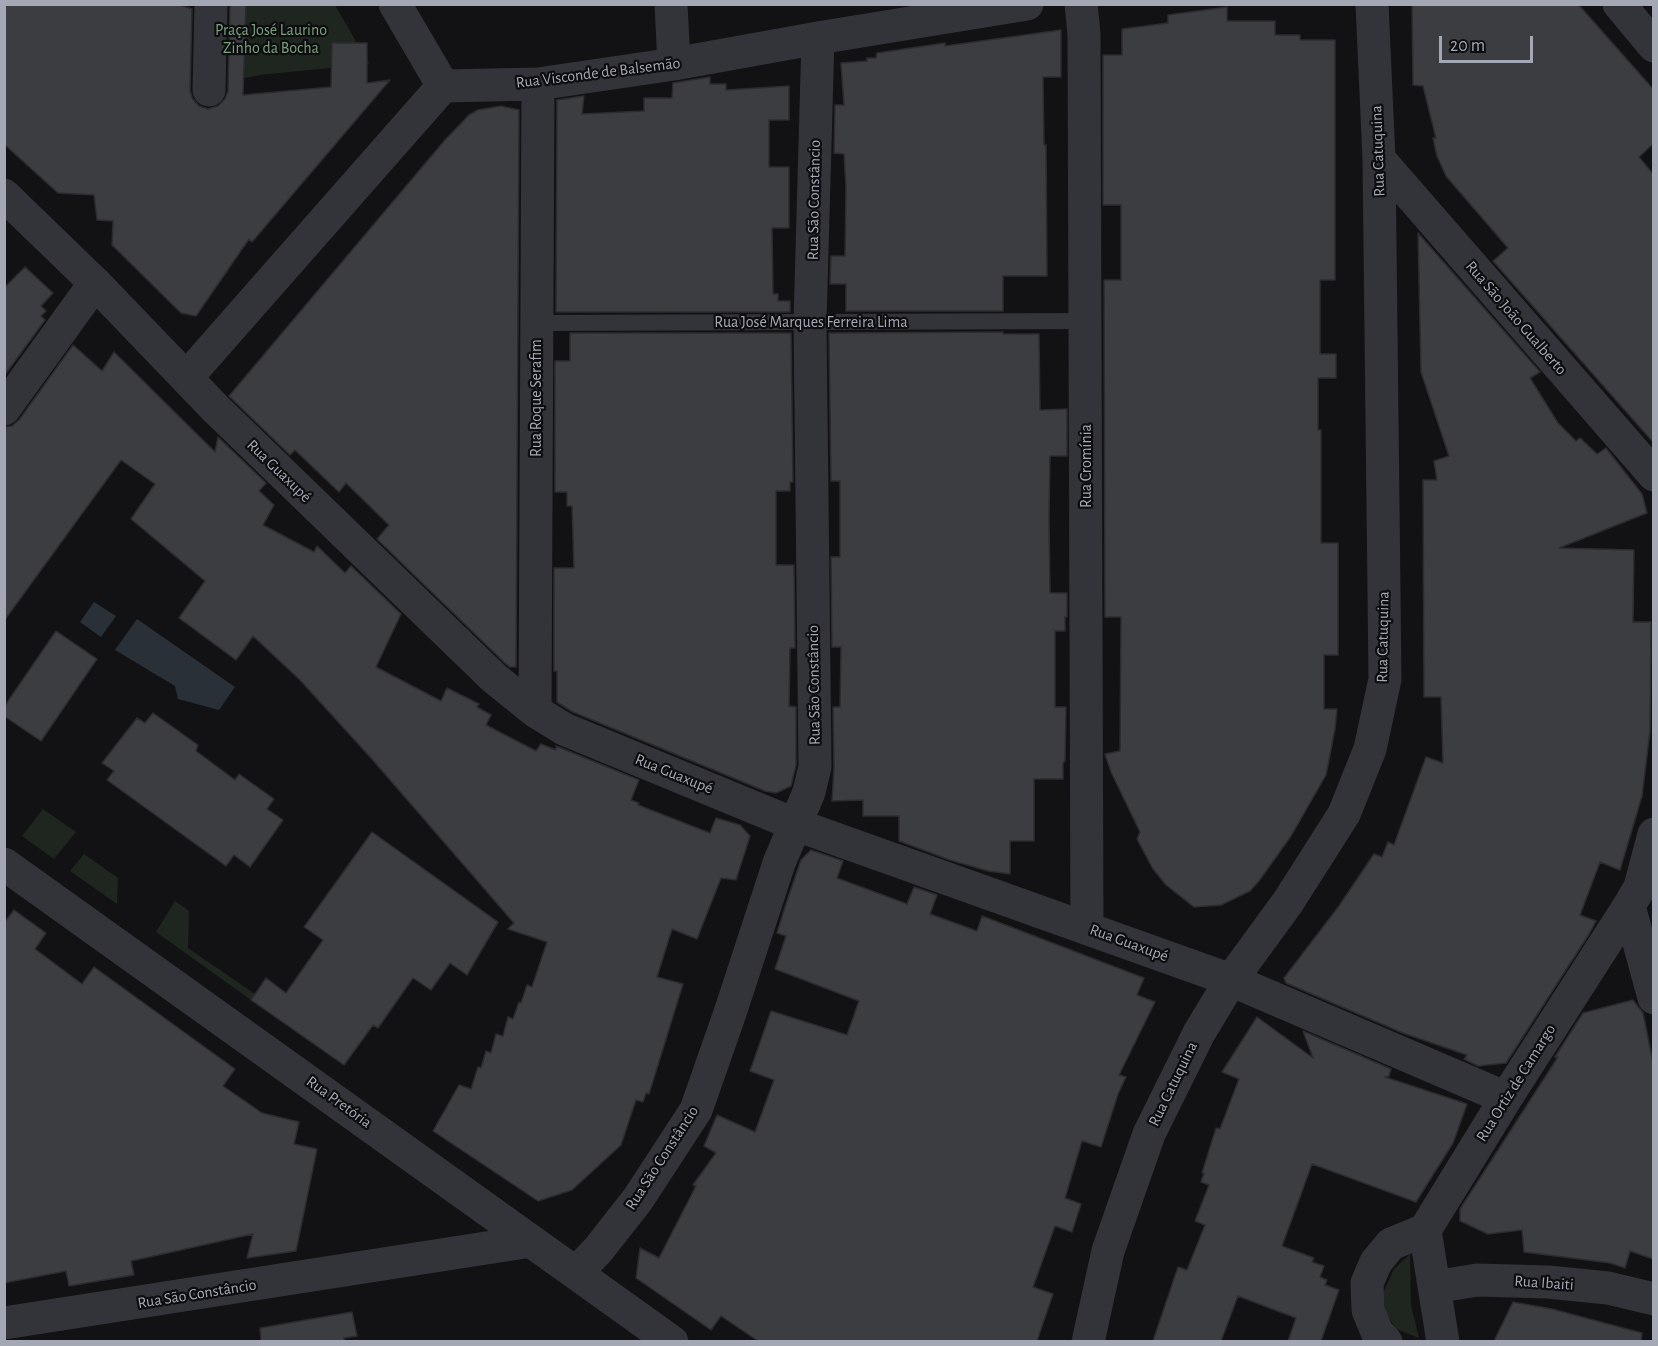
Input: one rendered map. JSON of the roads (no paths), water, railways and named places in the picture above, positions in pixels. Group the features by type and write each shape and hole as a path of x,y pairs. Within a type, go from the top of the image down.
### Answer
{"street":[{"path":"209,90 211,4"},
{"path":"187,377 443,86 395,4"},
{"path":"671,4 674,64"},
{"name":"Rua Visconde de Balsemão","path":"443,86 538,84 674,64 1027,4"},
{"name":"Rua Cromínia","path":"1081,4 1084,34 1087,928"},
{"name":"Rua Catuquina","path":"1088,1341 1108,1251 1149,1134 1198,1033 1231,980 1288,902 1344,814 1370,749 1385,679 1379,159 1372,4"},
{"path":"1619,4 1653,46"},
{"name":"Rua São Constâncio","path":"576,1273 598,1250 638,1198 696,1110 779,863 809,792 815,767 810,322 818,38"},
{"name":"Rua Roque Serafim","path":"535,711 538,84"},
{"name":"Rua São João Gualberto","path":"1379,159 1653,475"},
{"name":"Rua Guaxupé","path":"4,195 95,283 216,409 494,678 535,711 564,729 794,824 1231,980 1506,1098"},
{"path":"4,409 95,283"},
{"name":"Rua Ortiz de Camargo","path":"1425,1230 1640,887 1653,834"},
{"name":"Rua Pretória","path":"7,871 300,1073 672,1341"},
{"path":"1629,906 1653,998"},
{"path":"1386,1341 1377,1332 1368,1310 1367,1283 1376,1262 1391,1244 1425,1230 1443,1341"},
{"name":"Rua São Constâncio","path":"4,1323 531,1241"},
{"name":"Rua Ibaiti","path":"1434,1287 1478,1280 1548,1282 1608,1288 1653,1299"}],"lane":[{"name":"Rua José Marques Ferreira Lima","path":"536,323 1085,321"}],"park label":[{"name":"Praça José Laurino Zinho da Bocha","path":"271,39"}]}
